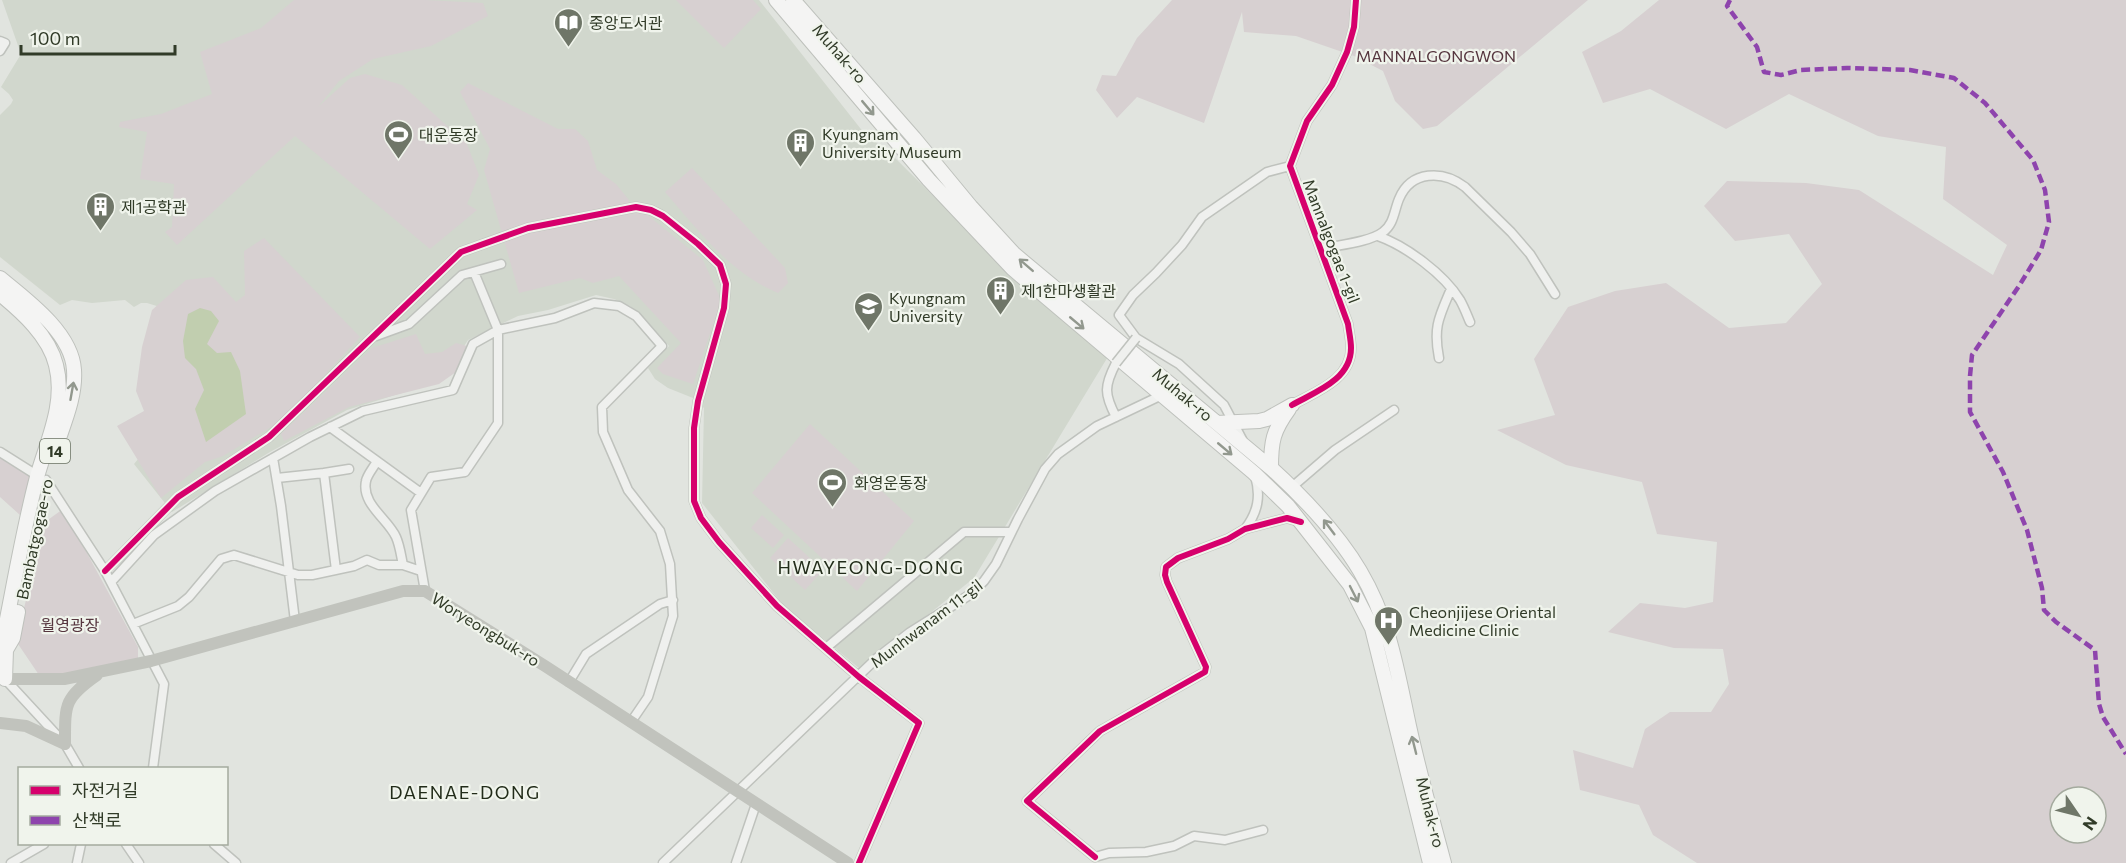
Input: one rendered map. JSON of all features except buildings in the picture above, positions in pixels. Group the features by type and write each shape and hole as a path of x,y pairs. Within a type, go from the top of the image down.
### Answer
{"main road":[{"name":"Muhak-ro","path":"776,0 929,180 1013,269 1254,473 1288,506 1350,585 1372,628 1430,863"},
{"name":"Muhak-ro","path":"793,0 1014,254 1271,468 1326,523 1359,570 1389,633 1444,863"},
{"name":"Bambatgogae-ro","path":"0,278 36,309 66,343 73,362 74,387 42,478 11,598 3,639 6,650"},
{"name":"Bambatgogae-ro","path":"0,294 20,310 39,333 53,354 57,368 57,404 47,447 13,638 6,650 2,679"},
{"path":"1217,423 1267,419 1292,405"},
{"path":"1271,468 1273,435 1292,405"},
{"name":"Woryeongbuk-ro","path":"2,679 64,679 152,661 403,591 425,591 848,863"},
{"path":"0,611 11,598"},
{"path":"0,723 26,726 65,744 65,717 70,696 103,671"}],"street":[{"name":"Mannalgogae 1-gil","path":"1292,405 1334,381 1345,369 1351,350 1348,324 1290,166 1307,121 1332,85 1347,52 1354,27 1356,0"},
{"path":"0,40 5,43 0,51"},
{"path":"1246,447 1224,405 1179,364 1136,338 1119,315 1133,295 1169,259 1202,217 1267,172 1290,166"},
{"path":"1321,249 1378,236 1392,222 1405,189 1420,178 1430,175 1448,177 1465,187 1511,232 1530,254 1555,294"},
{"path":"105,571 178,497 269,437 461,252 528,228 636,207 651,210 663,216 720,265 726,284 724,308 698,401 694,428 694,501 698,510 709,530 777,606 859,677"},
{"path":"1378,236 1404,247 1451,289 1460,300 1470,322"},
{"path":"373,337 409,324 462,275 501,264"},
{"path":"425,591 411,510 430,477 465,472 498,423 498,330 474,272"},
{"path":"1439,358 1436,328 1451,289"},
{"path":"111,582 154,535 215,491 273,458 363,411 453,390 473,344 498,330 555,318 594,303 619,306 636,316 662,346 602,407 603,432 628,490 660,531 670,564 673,600 673,616 648,697 630,722"},
{"path":"1116,417 1107,400 1108,378 1116,363 1136,338"},
{"name":"Munhwanam 11-gil","path":"663,863 878,657 909,633 971,594 984,581 996,564 1045,469 1058,454 1097,426 1162,395"},
{"path":"1292,487 1335,450 1394,410"},
{"path":"330,427 421,493"},
{"name":"Bambatgogae-ro","path":"0,452 42,478"},
{"path":"273,458 295,621"},
{"path":"377,461 366,480 366,492 370,503 397,538 403,565"},
{"path":"277,478 348,469"},
{"path":"324,473 336,570"},
{"path":"1245,529 1254,515 1259,497 1254,473"},
{"path":"42,478 105,571 164,684 153,767"},
{"path":"1263,830 1225,840 1194,836 1174,846 1146,852 1109,853 1094,860 1027,801 1100,731 1205,672 1206,667 1167,582 1165,570 1170,563 1228,539 1245,529 1287,518 1301,522"},
{"path":"826,648 964,532 1011,532"},
{"path":"133,624 178,606 189,597 221,559 234,555 289,573 312,575 367,560 379,565 403,565 421,572"},
{"path":"569,682 586,654 660,604 673,600"},
{"name":"Munhwanam 11-gil","path":"858,863 919,723 859,677"},
{"path":"2,679 65,744 78,767"},
{"path":"736,863 756,804"},
{"path":"11,863 41,845"},
{"path":"77,863 81,845"},
{"path":"127,845 139,863"},
{"path":"216,845 237,863"}],"shaded area":[{"name":"Kyungnam University","path":"2,0 759,0 864,133 892,155 1003,265 1109,355 974,578 860,669 783,605 702,503 704,408 693,398 668,388 655,379 648,368 669,346 642,316 630,306 614,299 596,295 548,310 518,316 468,340 443,380 347,410 270,452 172,512 134,464 175,393 160,307 141,303 134,307 125,300 92,303 72,300 60,305 0,257 0,115 13,100 1,87 21,54"},
{"path":"200,308 211,311 219,321 207,344 217,353 231,352 240,371 246,414 206,442 195,409 204,390 196,369 185,358 183,341 188,314"}],"green space":[{"path":"294,0 425,0 483,3 488,16 431,46 373,59 339,81 318,107 350,78 365,74 402,85 467,144 479,175 467,204 477,210 430,249 295,136 177,245 165,232 172,227 174,184 140,179 147,132 119,127 120,122 161,114 212,94 200,52 261,28"},
{"path":"676,0 753,0 761,9 724,48"},
{"name":"MANNALGONGWON","path":"1172,0 1588,0 1437,126 1423,129 1395,101 1383,71 1354,56 1296,36 1244,32 1242,12 1204,123 1137,97 1117,118 1096,90 1102,75 1116,76 1137,38"},
{"path":"1659,0 2126,0 2126,863 1697,863 1653,835 1639,805 1580,790 1573,750 1633,768 1645,729 1670,712 1711,712 1729,684 1723,649 1674,648 1608,632 1640,603 1685,608 1713,602 1717,542 1657,534 1642,482 1566,465 1497,430 1555,415 1534,359 1568,307 1615,291 1666,283 1729,328 1786,323 1822,284 1789,234 1735,241 1704,206 1727,181 1806,183 1859,190 1993,275 2007,245 1943,199 1946,147 1878,136 1789,94 1726,129 1650,89 1603,103 1582,52 1621,31"},
{"path":"468,83 558,129 575,129 588,141 597,170 616,184 629,200 631,212 645,213 703,260 721,300 693,384 663,374 657,368 681,343 619,276 593,283 580,278 519,293 484,170 490,149 460,92"},
{"path":"692,168 785,268 788,283 778,293 761,285 730,262 702,235 665,192"},
{"path":"264,238 360,337 281,421 223,456 205,462 161,498 117,426 144,411 136,391 142,347 152,310 186,280 213,277 236,302 245,295 244,251"},
{"path":"416,334 425,354 442,352 456,343 467,346 456,372 439,384 349,407 284,441 281,434 372,348"},
{"name":"화영운동장","path":"810,424 914,521 857,591 752,493"},
{"path":"0,456 30,475 20,515 0,497"},
{"name":"월영광장","path":"63,509 138,647 138,658 74,674 39,675 16,641 45,522"},
{"path":"762,515 784,535 773,548 751,528"},
{"path":"788,538 823,570 805,590 770,558"}],"marked path":[{"path":"1730,0 1727,6 1757,47 1764,72 1781,75 1801,70 1847,68 1910,70 1954,78 1985,103 2033,160 2045,190 2049,222 2041,250 1972,355 1970,412 2003,472 2027,530 2042,588 2044,610 2056,622 2095,650 2099,704 2103,717 2126,754"}],"cycle path":[{"path":"1292,405 1330,384 1345,369 1349,359 1351,345 1348,324 1290,166 1307,121 1332,85 1347,52 1354,27 1356,0"},
{"path":"105,571 178,497 269,437 461,252 528,228 636,207 651,210 663,216 720,265 726,284 724,308 698,401 694,428 694,501 701,518 719,542 777,606 859,677 919,723 859,863"},
{"path":"1095,857 1027,801 1100,731 1205,672 1206,667 1167,582 1166,567 1178,558 1228,539 1245,529 1287,518 1301,522"}],"place":[{"name":"중앙도서관","path":"568,48"},
{"name":"대운동장","path":"398,160"},
{"name":"Kyungnam University Museum","path":"801,168"},
{"name":"제1공학관","path":"100,232"},
{"name":"제1한마생활관","path":"1000,316"},
{"name":"Kyungnam University","path":"868,332"},
{"name":"화영운동장","path":"833,508"},
{"name":"Cheonjijese Oriental Medicine Clinic","path":"1388,646"}],"district":[{"name":"HWAYEONG-DONG","path":"871,567"},
{"name":"DAENAE-DONG","path":"465,792"}]}
